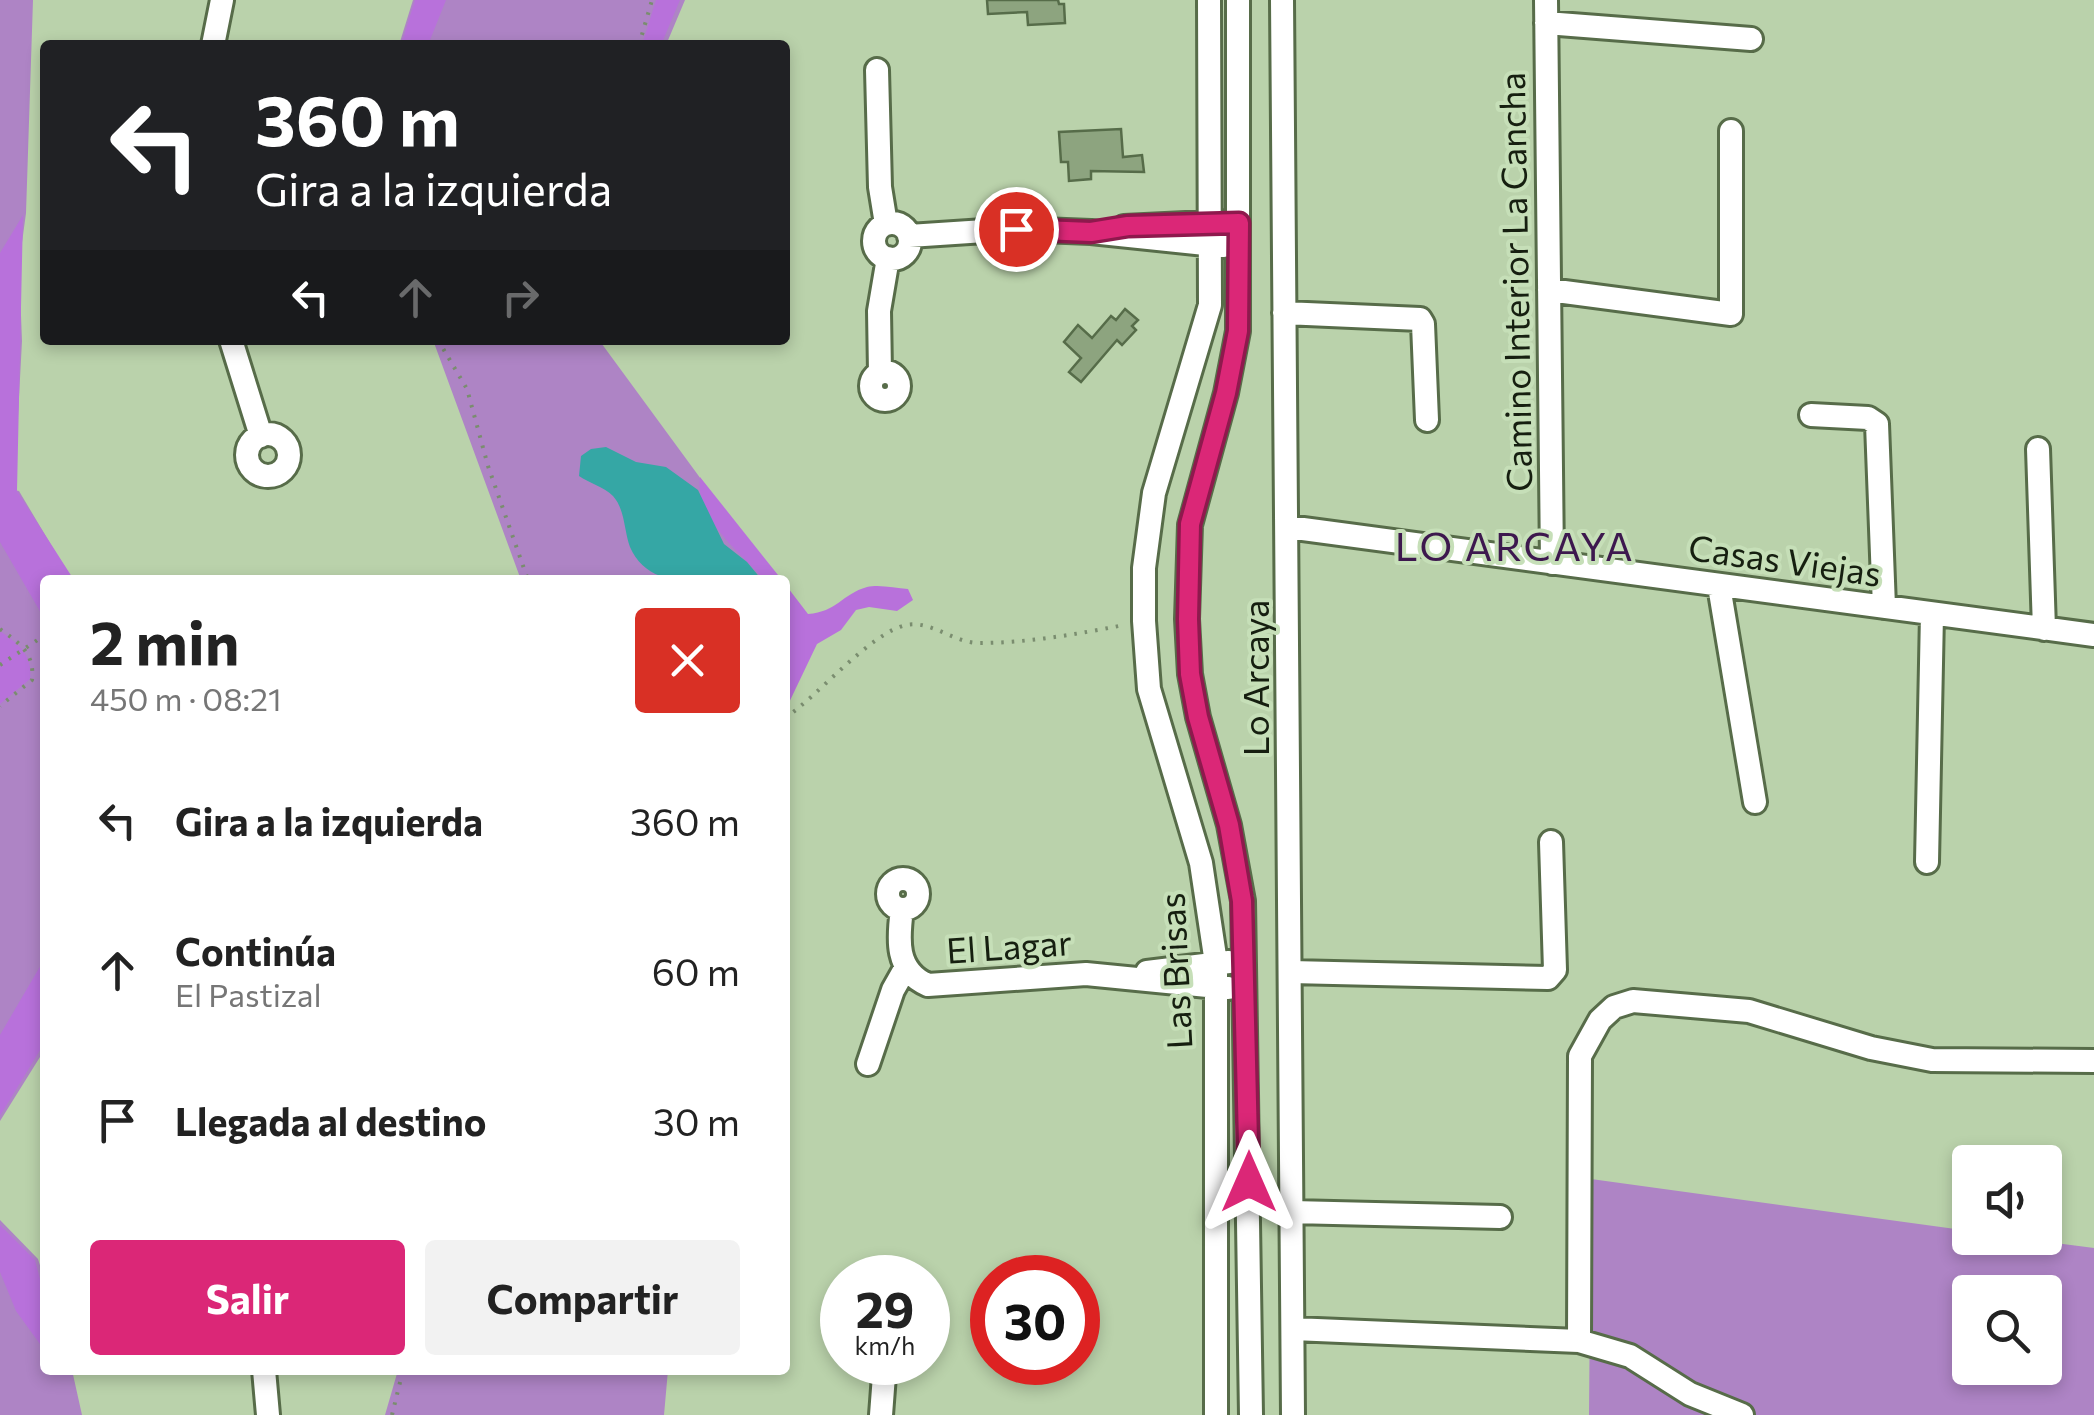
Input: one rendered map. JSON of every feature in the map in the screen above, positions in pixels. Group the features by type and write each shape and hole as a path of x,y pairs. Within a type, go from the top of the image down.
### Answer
{"street":[{"path":"214,40 222,0"},
{"name":"Las Brisas","path":"1209,0 1212,246 1208,321 1160,464 1147,523 1144,621 1149,689 1201,863 1216,963 1216,1415"},
{"name":"Las Brisas","path":"1238,0 1240,247 1236,344 1197,490 1187,568 1190,674 1236,860 1246,960 1251,1415"},
{"name":"Lo Arcaya","path":"1282,0 1292,1415"},
{"path":"1546,12 1751,40"},
{"name":"Camino Interior La Cancha","path":"1546,12 1552,563"},
{"path":"878,70 880,187 886,224"},
{"path":"1550,290 1731,314 1730,132"},
{"path":"1091,232 1128,226 1239,223"},
{"path":"886,224 902,226 908,236 909,246 903,255 888,258 878,252 874,242 877,231 886,224"},
{"path":"908,236 958,230 1091,232 1240,247"},
{"path":"880,372 879,311 888,258"},
{"path":"1284,313 1420,319 1427,420"},
{"path":"233,345 261,436"},
{"path":"1810,415 1868,418 1878,427 1884,607"},
{"path":"2038,449 2044,628"},
{"name":"Casas Viejas","path":"1288,526 2094,635"},
{"path":"1144,568 1187,568"},
{"path":"1719,586 1754,802"},
{"path":"1926,862 1932,614"},
{"path":"1144,621 1188,619"},
{"path":"1290,972 1548,978 1555,970 1551,842"},
{"name":"El Lagar","path":"902,909 899,946 906,967 919,981 934,986 1035,975 1124,976"},
{"path":"1124,976 1246,960"},
{"name":"El Lagar","path":"868,1064 893,990 906,967"},
{"path":"1124,976 1215,988 1247,988"},
{"path":"1579,1341 1580,1056 1593,1028 1614,1007 1633,1001 1721,1006 1777,1017 1905,1057 2094,1061"},
{"path":"1292,1212 1500,1217"},
{"path":"1293,1329 1579,1341 1630,1356 1708,1408 1742,1415"},
{"path":"264,1375 268,1415"},
{"path":"881,1415 884,1385"}],"path":[{"path":"640,40 652,0"},
{"path":"441,345 466,389 526,575"},
{"path":"790,713 826,680 903,626 922,624 975,644 1077,634 1144,621"},
{"path":"0,629 25,648 33,666 32,680 0,706"},
{"path":"0,665 40,638"},
{"path":"392,1415 402,1375"}],"shaded area":[{"path":"0,0 33,0 26,213 19,265 22,341 14,490 19,491 69,575 40,575 40,1057 0,1121"},
{"path":"413,0 685,0 668,40 401,40"},
{"path":"415,0 446,0 430,40 403,40"},
{"path":"656,0 680,0 663,40 644,40"},
{"path":"23,215 17,491 71,575 40,575 40,611 0,542 0,253"},
{"path":"435,345 603,345 771,575 519,575"},
{"path":"700,477 778,575 759,575 721,534 704,507"},
{"path":"872,586 908,589 913,600 897,611 869,607 856,610 841,630 817,644 790,701 790,591 808,614 826,610"},
{"path":"0,631 23,650 30,679 0,704"},
{"path":"40,967 40,1050 0,1116 0,1035"},
{"path":"1591,1179 1952,1229 1952,1255 2062,1255 2062,1244 2094,1248 2094,1415 1589,1415"},
{"path":"0,1220 40,1265 40,1375 73,1375 82,1415 0,1415"},
{"path":"0,1225 35,1260 40,1279 40,1344 16,1311 0,1272"},
{"path":"397,1375 668,1375 664,1415 385,1415"}],"water":[{"path":"606,447 636,462 666,467 698,490 724,544 758,575 653,573 630,547 617,501 579,476 581,456 591,449"}],"building":[{"path":"987,0 1058,0 1064,4 1065,23 1028,25 1027,12 988,14"},
{"path":"1121,129 1123,157 1142,155 1144,172 1091,171 1091,179 1069,181 1068,162 1061,162 1059,132"},
{"path":"1125,309 1138,320 1132,326 1136,330 1122,345 1117,340 1081,382 1069,372 1081,358 1064,342 1078,325 1092,338 1111,316 1116,320"}],"district":[{"name":"LO ARCAYA","path":"1515,544"}],"route":[{"path":"1016,229 1091,232 1128,226 1239,223 1234,358 1197,490 1188,536 1187,568 1190,674 1210,767 1229,825 1242,901 1249,1182"}]}
